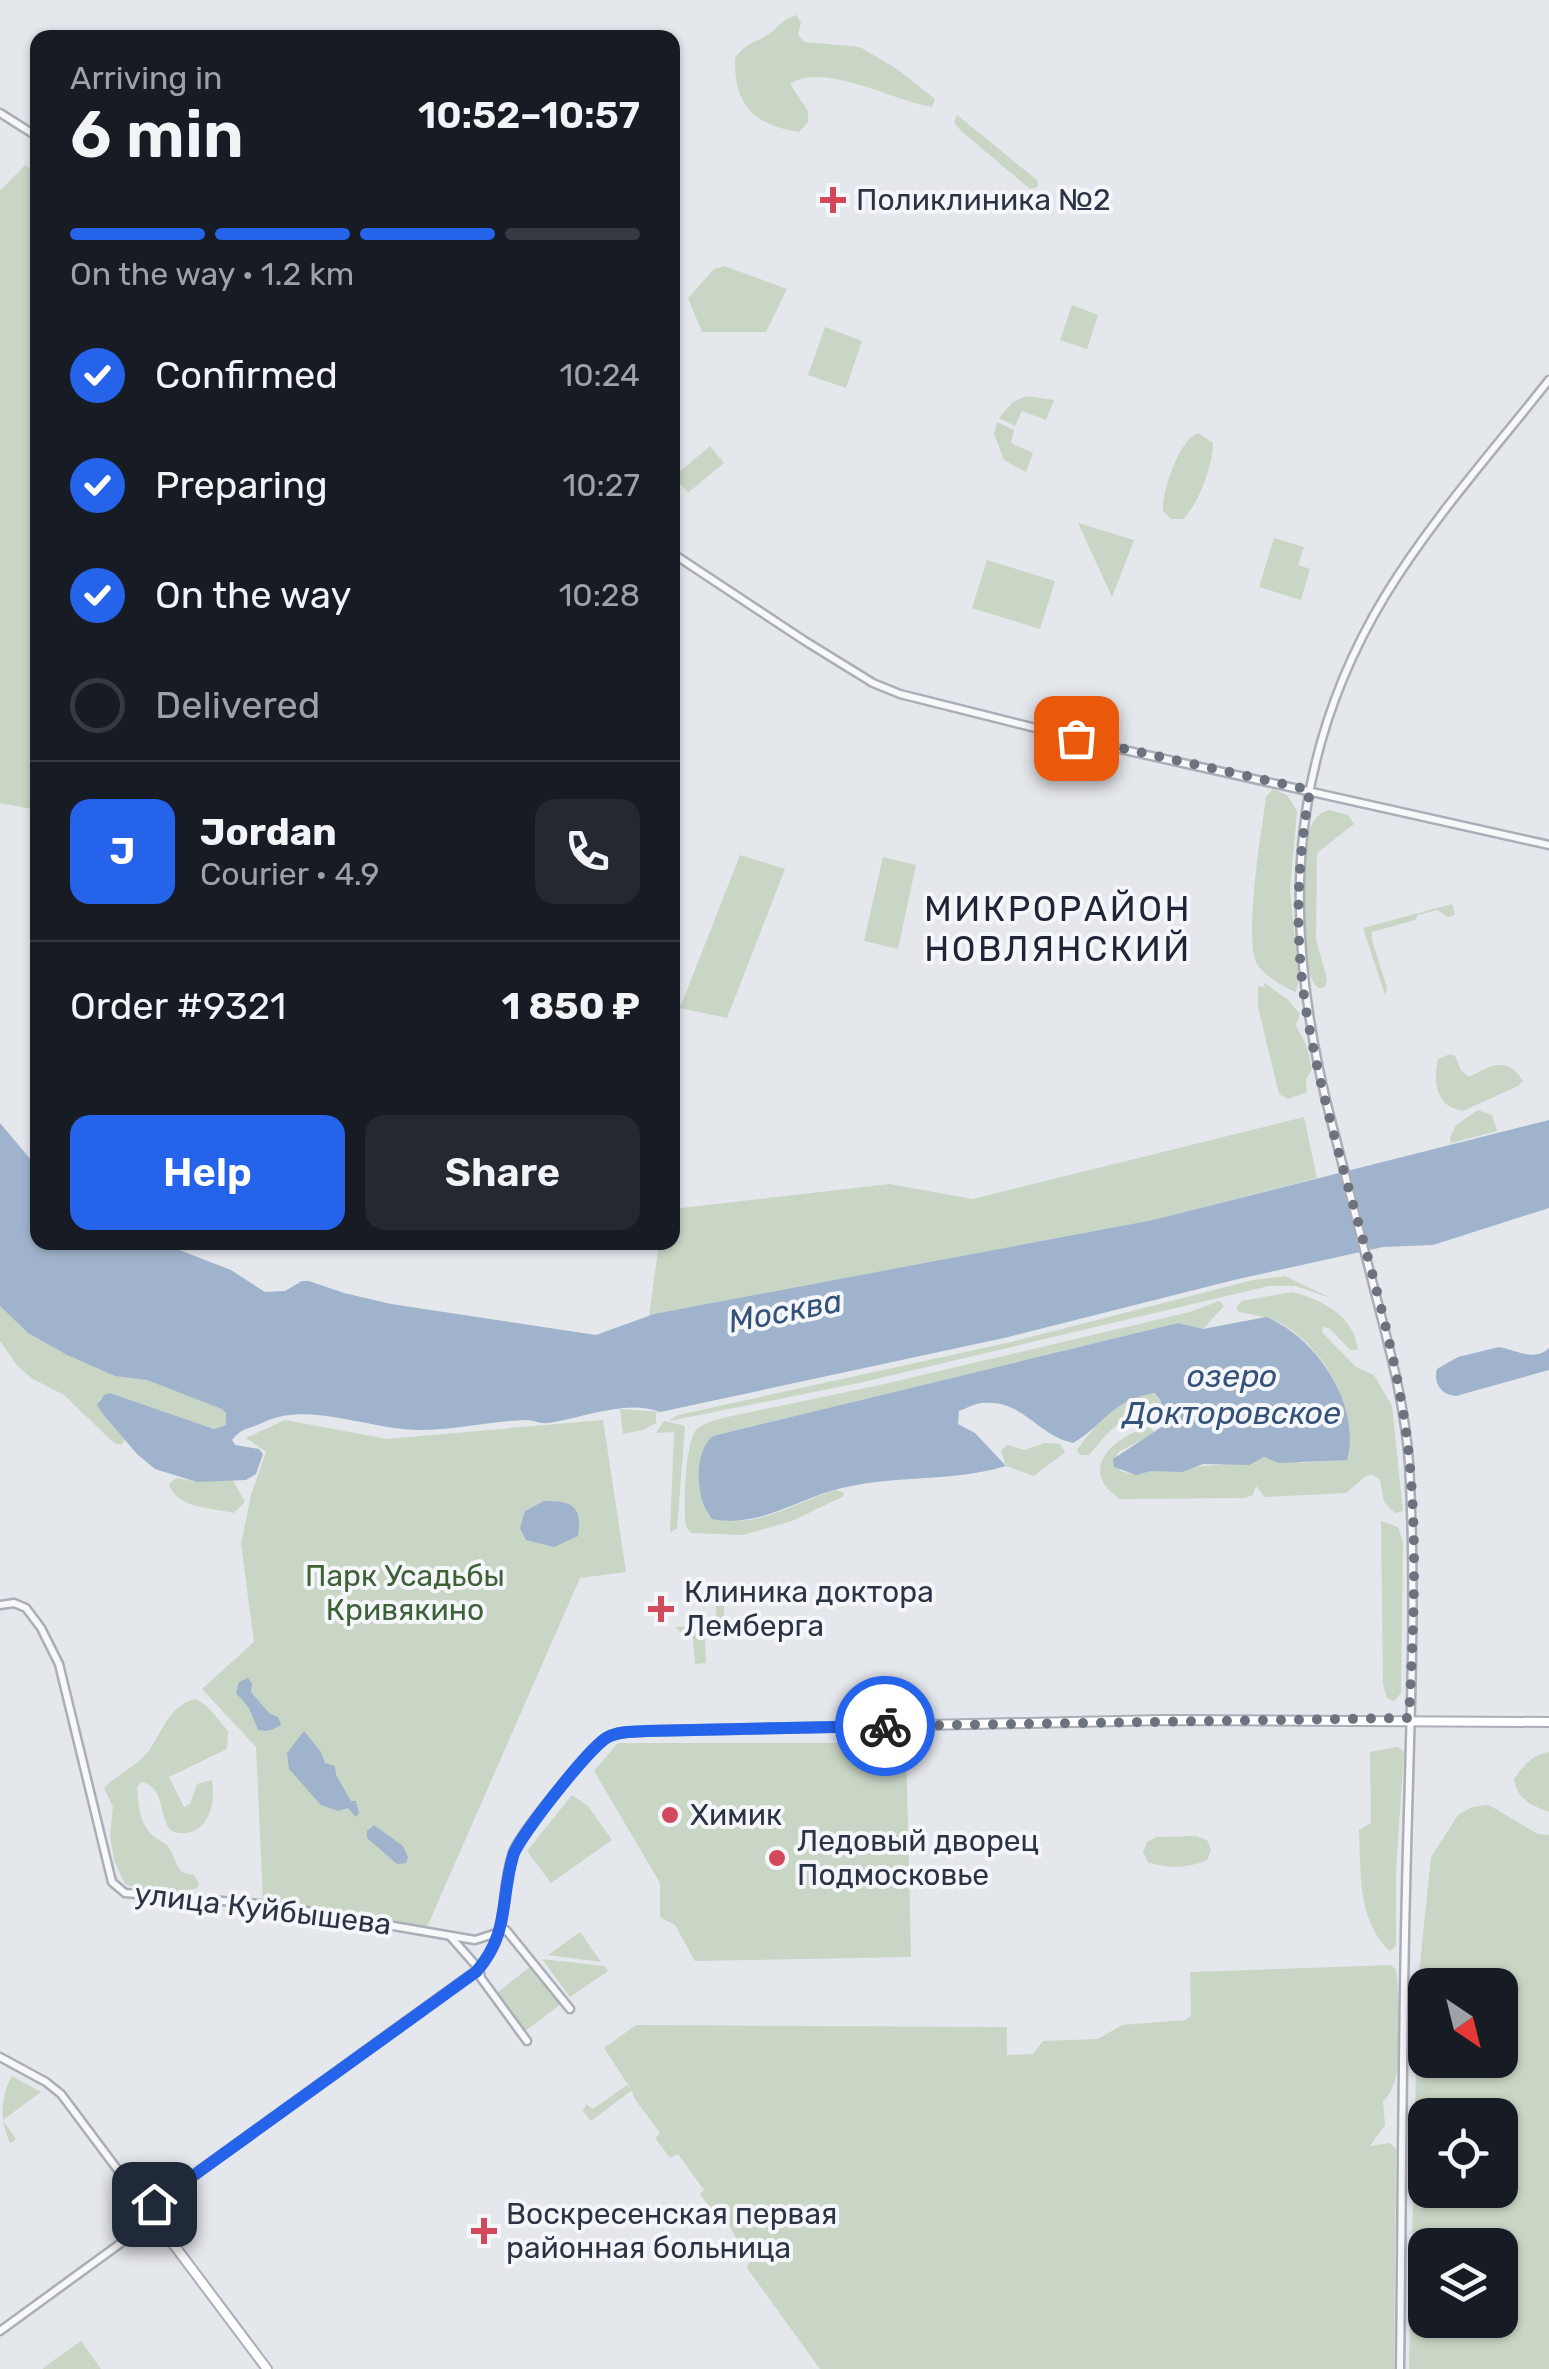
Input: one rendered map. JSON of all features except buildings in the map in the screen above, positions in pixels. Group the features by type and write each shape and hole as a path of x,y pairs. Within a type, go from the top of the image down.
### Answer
{"main road":[{"path":"268,2369 147,2209 479,1968 502,1929 517,1846 602,1741 614,1734 1146,1720 1409,1718 1549,1722"}],"street":[{"path":"0,112 30,132"},
{"path":"1400,2369 1409,1718 1407,1435 1391,1354 1306,1008 1298,924 1301,853 1316,749 1371,620 1423,539 1549,380"},
{"path":"680,558 805,641 900,694 1105,745 1549,845"},
{"name":"улица Куйбышева","path":"0,1606 14,1603 26,1608 41,1628 58,1664 112,1882 117,1889 125,1894 271,1905 449,1935"},
{"path":"449,1935 481,1940 502,1929 508,1930 570,2009"},
{"path":"449,1935 479,1968 481,1978 527,2040"},
{"path":"0,2057 61,2094 147,2209"},
{"path":"0,2331 154,2218"}],"green space":[{"path":"797,15 801,23 798,34 804,42 860,47 897,69 935,99 932,107 841,80 805,78 790,84 808,111 808,122 799,132 758,118 749,110 738,88 735,58"},
{"path":"957,115 1037,180 1038,187 1030,189 961,131 954,122"},
{"path":"25,165 30,168 30,809 0,803 0,191"},
{"path":"724,266 787,289 766,332 702,332 688,298 714,269"},
{"path":"1072,305 1098,315 1087,349 1060,340"},
{"path":"825,327 862,341 846,388 808,375"},
{"path":"1026,396 1054,400 1046,420 1022,411 1015,426 999,418 1013,402"},
{"path":"997,422 1014,430 1011,443 1033,453 1026,472 1004,460 994,434"},
{"path":"1198,433 1213,443 1208,472 1189,512 1183,519 1171,519 1163,511 1168,480 1178,455"},
{"path":"710,446 724,463 688,493 680,483 680,471"},
{"path":"1078,523 1134,540 1112,597"},
{"path":"1274,538 1304,547 1298,565 1310,569 1301,600 1259,587"},
{"path":"987,560 1055,581 1040,629 972,608"},
{"path":"1273,789 1287,795 1297,811 1290,890 1299,979 1296,992 1264,973 1253,951 1258,858 1266,797"},
{"path":"1329,810 1348,815 1354,824 1317,853 1316,939 1327,979 1325,987 1319,988 1307,962 1305,866 1311,825"},
{"path":"740,855 785,869 727,1018 680,1008"},
{"path":"883,857 916,865 898,949 864,941"},
{"path":"1452,904 1455,915 1448,917 1437,910 1372,932 1387,988 1385,995 1363,928"},
{"path":"1265,983 1300,1014 1296,1026 1311,1064 1307,1092 1288,1099 1279,1094 1258,1007 1258,986"},
{"path":"1450,1054 1469,1077 1504,1065 1523,1081 1463,1111 1454,1109 1438,1092 1436,1076 1438,1059"},
{"path":"1478,1110 1492,1115 1497,1131 1451,1143 1456,1125"},
{"path":"1304,1117 1317,1178 1153,1220 649,1316 658,1250 680,1250 680,1208 889,1184 973,1199"},
{"path":"1285,1276 1331,1298 1296,1286 1269,1286 859,1383 669,1421 678,1415 1011,1342 1253,1280"},
{"path":"1292,1292 1325,1305 1343,1318 1358,1350 1350,1350 1329,1328 1323,1327 1322,1332 1356,1367 1374,1375 1392,1406 1403,1511 1395,1513 1384,1502 1380,1480 1373,1475 1366,1476 1346,1493 1265,1497 1256,1486 1253,1495 1245,1498 1120,1499 1107,1488 1101,1476 1105,1455 1125,1437 1151,1426 1154,1433 1117,1453 1120,1471 1136,1475 1144,1471 1252,1462 1264,1457 1302,1463 1338,1460 1347,1423 1344,1404 1326,1367 1314,1350 1284,1325 1239,1312 1236,1307 1242,1301"},
{"path":"1219,1301 1224,1306 1203,1329 1178,1323 713,1436 700,1475 708,1516 724,1521 756,1519 836,1490 844,1496 792,1521 743,1535 691,1533 686,1527 689,1448 696,1430 706,1423 1190,1312"},
{"path":"0,1306 28,1333 67,1355 115,1375 147,1380 222,1408 228,1420 226,1425 214,1429 110,1393 99,1400 102,1413 125,1440 121,1445 114,1443 64,1395 31,1378 16,1364 0,1341"},
{"path":"1151,1392 1161,1401 1163,1417 1120,1423 1089,1455 1080,1455 1077,1450 1109,1414"},
{"path":"620,1409 660,1412 656,1413 656,1423 623,1434"},
{"name":"Парк Усадьбы Кривякино","path":"285,1420 387,1439 603,1420 626,1572 580,1578 427,1927 263,1900 256,1747 202,1689 254,1642 241,1544 251,1495 266,1452 246,1438"},
{"path":"664,1421 685,1426 677,1529 670,1532 674,1432 656,1433"},
{"path":"1045,1443 1060,1444 1065,1452 1034,1476 1006,1466 1001,1450 1008,1445 1024,1450"},
{"path":"177,1478 197,1482 232,1479 245,1502 234,1513 187,1502 169,1484"},
{"path":"1381,1521 1398,1527 1403,1542 1401,1693 1394,1701 1387,1698 1383,1684"},
{"path":"715,1594 724,1597 724,1622 718,1636 705,1638 706,1663 695,1664 693,1638 684,1637 676,1627 717,1626"},
{"path":"196,1699 228,1731 227,1749 169,1777 184,1807 190,1804 197,1784 212,1780 212,1802 206,1820 192,1832 171,1831 154,1789 141,1782 137,1787 146,1828 167,1846 179,1869 194,1875 199,1883 197,1888 180,1891 132,1887 125,1884 114,1860 110,1835 113,1807 104,1788 148,1752 179,1707"},
{"name":"Ледовый дворец Подмосковье","path":"618,1743 906,1743 911,1957 695,1961 675,1925 660,1917 660,1883 594,1771"},
{"path":"1398,1747 1404,1752 1396,1870 1396,1946 1390,1951 1379,1939 1366,1911 1359,1830 1371,1823 1370,1752"},
{"path":"1549,1752 1549,1812 1522,1797 1514,1779 1529,1761"},
{"path":"572,1795 588,1806 612,1840 551,1883 527,1851"},
{"path":"1489,1805 1538,1834 1549,1835 1549,2369 1409,2369 1410,2338 1518,2338 1518,2228 1412,2228 1413,2208 1518,2208 1518,2098 1415,2098 1416,2078 1518,2078 1518,1968 1420,1968 1431,1857 1458,1815 1472,1807"},
{"path":"1196,1836 1207,1840 1211,1850 1207,1860 1200,1863 1162,1866 1148,1862 1143,1852 1147,1842 1157,1837"},
{"path":"580,1932 601,1962 548,1955"},
{"path":"542,1959 604,1966 608,1971 570,1997"},
{"path":"1391,1965 1397,1980 1399,2062 1391,2092 1383,2102 1385,2125 1370,2146 1390,2143 1396,2149 1394,2369 820,2369 747,2268 750,2261 719,2210 714,2213 700,2194 704,2190 678,2154 670,2158 655,2138 660,2133 632,2090 591,2121 583,2111 586,2104 593,2109 627,2085 631,2089 604,2048 636,2025 1007,2027 1007,2055 1033,2054 1043,2041 1098,2039 1122,2025 1185,2020 1191,2016 1190,1972"},
{"path":"531,1966 561,2004 524,2032 497,1993"},
{"path":"12,2076 41,2092 3,2120 3,2101"},
{"path":"4,2121 16,2139 10,2143 7,2135"},
{"path":"81,2341 101,2369 43,2369 43,2368"}],"water":[{"name":"Москва","path":"1549,1120 1549,1208 1433,1245 1383,1247 1004,1338 660,1412 619,1408 548,1423 529,1420 419,1430 318,1415 280,1417 242,1430 232,1440 235,1445 259,1449 263,1454 256,1474 246,1480 197,1482 155,1469 137,1454 97,1405 110,1393 214,1429 226,1425 222,1409 147,1380 115,1376 67,1355 28,1333 0,1306 0,1123 30,1159 30,1250 179,1250 231,1270 265,1292 285,1291 309,1281 391,1304 596,1335 654,1314 1153,1220"},
{"name":"озеро Докторовское","path":"1266,1317 1302,1340 1331,1376 1348,1418 1347,1460 1279,1463 1264,1457 1249,1465 1203,1464 1182,1472 1151,1471 1136,1475 1114,1467 1113,1459 1163,1426 1161,1401 1154,1393 1118,1407 1073,1443 1008,1406 982,1403 959,1411 958,1424 975,1433 1006,1466 963,1475 853,1486 743,1520 712,1519 702,1501 699,1464 713,1436 1178,1323 1203,1329"},
{"path":"1499,1347 1532,1355 1549,1348 1549,1370 1456,1396 1439,1387 1437,1369 1458,1357"},
{"path":"544,1501 573,1507 577,1512 578,1536 554,1547 526,1540 520,1528 525,1511"},
{"path":"248,1678 251,1692 270,1714 278,1717 281,1725 258,1730 249,1708 236,1693 239,1682"},
{"path":"304,1731 325,1763 335,1766 351,1801 356,1801 356,1817 348,1808 338,1811 321,1805 289,1769 287,1753"},
{"path":"374,1825 403,1846 408,1857 406,1863 397,1864 367,1838 367,1831"}],"way so far":[{"path":"885,1726 1409,1718 1412,1578 1407,1435 1395,1370 1332,1127 1306,1008 1298,924 1301,853 1310,790 1076,738"}],"place":[{"name":"Поликлиника №2","path":"833,200"},
{"name":"Клиника доктора Лемберга","path":"661,1609"},
{"name":"Химик","path":"670,1815"},
{"name":"Ледовый дворец Подмосковье","path":"777,1858"},
{"name":"Воскресенская первая районная больница","path":"484,2231"}],"district":[{"name":"МИКРОРАЙОН НОВЛЯНСКИЙ","path":"1058,929"}],"route":[{"path":"154,2204 476,1972 502,1929 517,1846 605,1738 646,1731 885,1726"}]}
